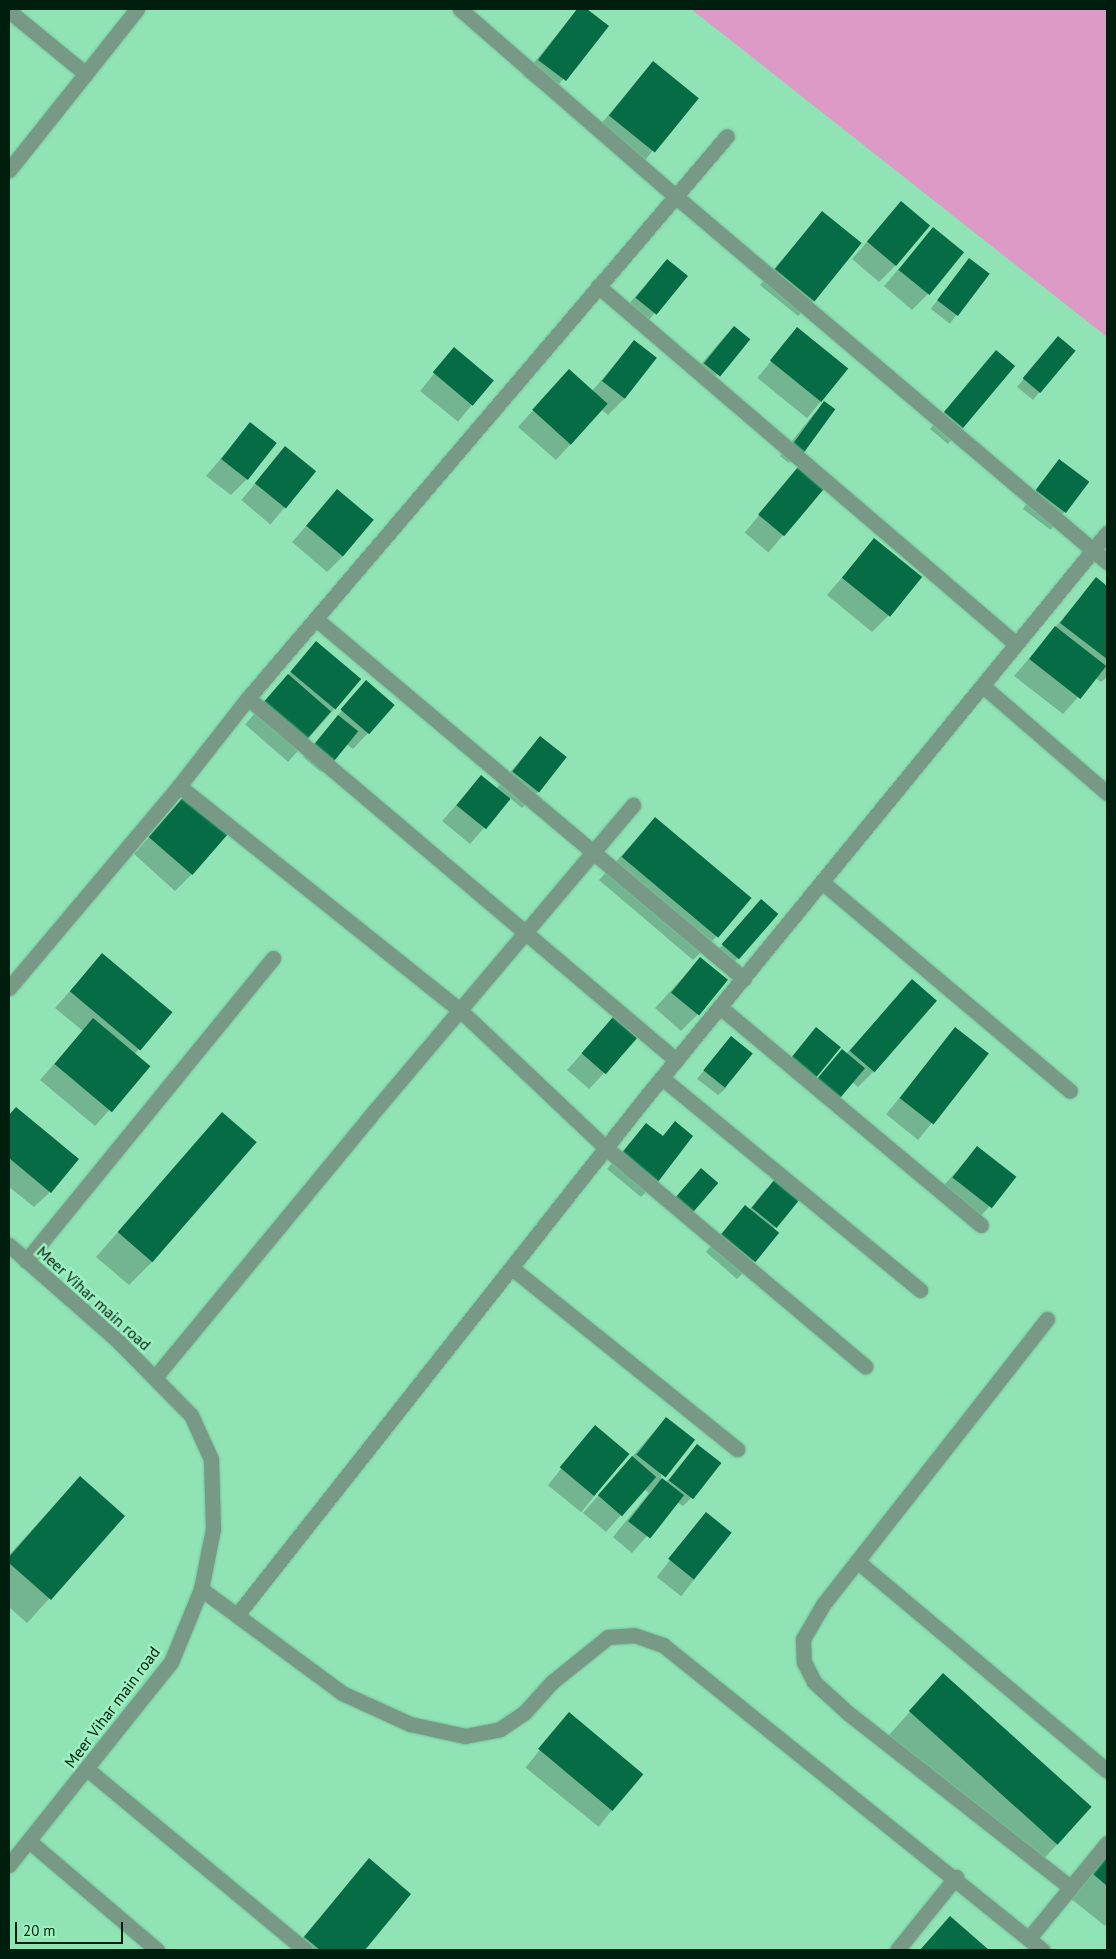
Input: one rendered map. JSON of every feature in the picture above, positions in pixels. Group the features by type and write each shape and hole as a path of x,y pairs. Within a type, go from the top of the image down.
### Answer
{"street":[{"path":"9,170 136,9"},
{"path":"460,9 674,195 1107,562"},
{"path":"9,11 86,74"},
{"path":"9,988 179,786 248,698 674,195 727,136"},
{"path":"598,286 1016,644"},
{"path":"237,1614 676,1060 1107,533"},
{"path":"316,619 744,979"},
{"path":"983,686 1107,793"},
{"path":"248,698 676,1060"},
{"path":"179,786 461,1011 606,1148 864,1366"},
{"path":"156,1376 371,1115 595,854 633,805"},
{"path":"822,882 1070,1091"},
{"path":"26,1261 273,958"},
{"path":"720,1007 981,1225"},
{"path":"662,1078 920,1290"},
{"name":"Meer Vihar main road","path":"9,1245 156,1376 191,1415 211,1459 213,1529 201,1589 170,1662 9,1866"},
{"path":"512,1268 737,1449"},
{"path":"1046,1319 824,1603 803,1639 804,1662 814,1682 912,1765 1071,1888"},
{"path":"857,1561 1107,1771"},
{"path":"201,1589 342,1693 410,1724 465,1736 500,1729 524,1713 552,1682 608,1637 634,1635 663,1646 956,1877 1043,1950"},
{"path":"87,1769 306,1950"},
{"path":"29,1841 157,1950"},
{"path":"1029,1938 1107,1843"},
{"path":"897,1950 956,1877"}],"shaded area":[{"path":"691,9 1107,9 1107,337"}],"building":[{"path":"577,9 587,9 609,26 566,81 538,60"},
{"path":"653,61 699,98 655,153 609,115"},
{"path":"901,201 930,225 896,266 867,242"},
{"path":"822,211 862,243 814,301 775,269"},
{"path":"933,227 964,252 929,295 898,270"},
{"path":"969,258 990,274 958,316 937,300"},
{"path":"667,259 688,276 657,315 636,298"},
{"path":"734,326 750,339 720,377 704,363"},
{"path":"797,327 848,369 821,402 770,360"},
{"path":"1058,336 1076,351 1040,393 1023,378"},
{"path":"634,340 657,358 625,399 602,381"},
{"path":"454,347 494,380 473,406 433,372"},
{"path":"996,350 1015,366 963,428 944,412"},
{"path":"569,369 608,404 571,445 532,410"},
{"path":"824,401 835,409 801,457 789,449"},
{"path":"250,422 277,443 248,480 221,459"},
{"path":"285,446 316,471 286,508 255,483"},
{"path":"1059,459 1089,482 1066,513 1036,490"},
{"path":"798,467 824,489 784,536 758,514"},
{"path":"337,489 374,520 343,557 306,526"},
{"path":"874,538 922,577 890,617 842,578"},
{"path":"1096,577 1107,586 1107,659 1060,623"},
{"path":"1055,626 1106,666 1080,699 1029,659"},
{"path":"316,641 361,679 335,710 290,672"},
{"path":"288,674 331,711 302,745 259,707"},
{"path":"366,680 395,705 369,734 340,709"},
{"path":"338,715 358,731 331,766 310,749"},
{"path":"540,736 567,757 539,792 512,771"},
{"path":"481,775 511,799 486,829 456,805"},
{"path":"186,794 230,832 192,875 149,837"},
{"path":"655,817 752,898 718,938 622,857"},
{"path":"761,899 778,914 739,959 722,944"},
{"path":"102,953 172,1012 140,1050 70,991"},
{"path":"700,957 728,980 699,1015 671,993"},
{"path":"912,979 937,1001 875,1072 850,1051"},
{"path":"613,1017 637,1038 606,1074 582,1053"},
{"path":"93,1018 150,1066 112,1112 54,1064"},
{"path":"816,1027 841,1047 814,1081 789,1060"},
{"path":"955,1027 989,1053 933,1124 900,1098"},
{"path":"731,1036 753,1054 725,1088 703,1070"},
{"path":"842,1049 865,1068 839,1100 816,1080"},
{"path":"16,1107 79,1159 51,1193 9,1158 9,1115"},
{"path":"222,1112 257,1142 152,1262 118,1232"},
{"path":"675,1121 693,1136 658,1182 622,1153 646,1123 663,1136"},
{"path":"977,1146 1016,1177 992,1208 952,1178"},
{"path":"701,1168 718,1183 692,1213 675,1198"},
{"path":"775,1179 800,1199 777,1228 752,1208"},
{"path":"745,1205 779,1233 755,1262 721,1235"},
{"path":"666,1417 695,1440 666,1478 636,1455"},
{"path":"595,1425 629,1454 594,1496 560,1467"},
{"path":"697,1444 721,1463 693,1499 669,1480"},
{"path":"632,1456 656,1477 622,1516 598,1495"},
{"path":"80,1476 125,1516 51,1600 9,1563 9,1557"},
{"path":"662,1478 684,1495 650,1539 628,1521"},
{"path":"706,1512 732,1533 694,1579 668,1559"},
{"path":"943,1673 1092,1807 1058,1845 909,1711"},
{"path":"569,1712 643,1774 612,1811 538,1749"},
{"path":"1107,1856 1107,1886 1093,1874"},
{"path":"369,1858 411,1894 365,1950 320,1950 304,1937"},
{"path":"950,1916 989,1950 920,1950"}]}
